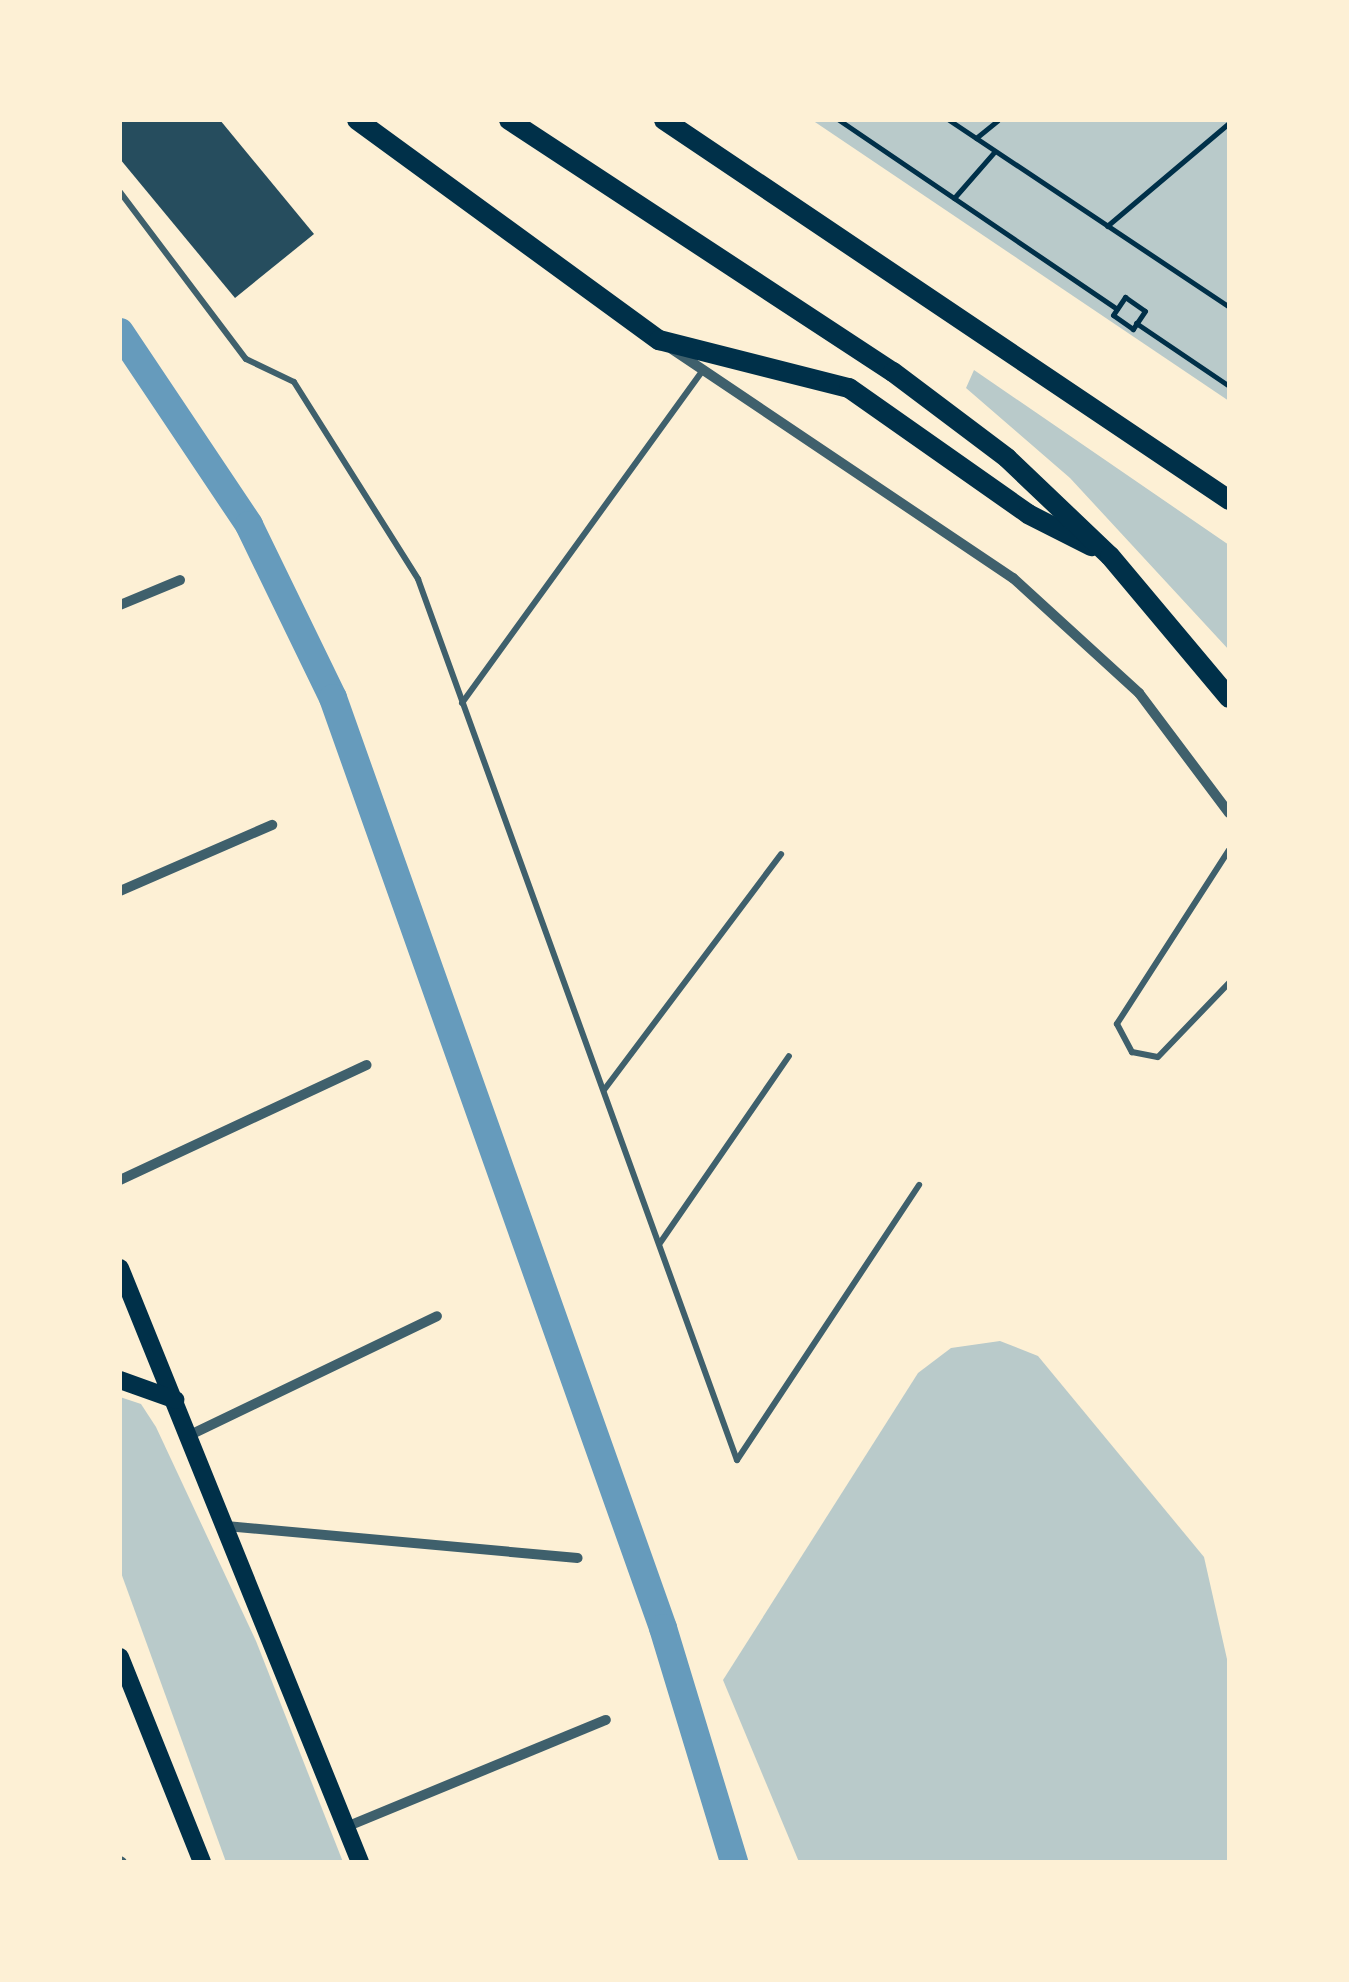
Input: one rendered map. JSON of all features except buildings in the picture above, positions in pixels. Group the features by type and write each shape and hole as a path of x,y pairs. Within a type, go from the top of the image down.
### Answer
{"highway":[{"path":"358,120 659,340 849,388 1028,514 1110,556"},
{"path":"509,120 893,372 1007,458 1110,556 1229,698"},
{"path":"664,120 1229,500"}],"main road":[{"path":"120,1268 360,1862"},
{"path":"120,1380 176,1400"},
{"path":"120,1657 202,1862"}],"street":[{"path":"659,340 1013,578 1138,694 1229,813"},
{"path":"120,605 180,580"},
{"path":"120,891 272,825"},
{"path":"120,1180 367,1066"},
{"path":"190,1435 437,1316"},
{"path":"226,1526 578,1558"},
{"path":"346,1826 606,1720"}],"lane":[{"path":"120,192 246,359 294,382 418,580 737,1460 920,1184"},
{"path":"462,703 702,372"},
{"path":"1229,850 1117,1024 1132,1052 1158,1057 1229,982"},
{"path":"603,1090 781,854"},
{"path":"659,1244 789,1056"}],"path":[{"path":"840,120 1117,310 1133,328 1145,311 1126,297 1117,310"},
{"path":"949,120 1229,307"},
{"path":"976,138 998,120"},
{"path":"1107,226 1229,123"},
{"path":"954,198 995,151"},
{"path":"1136,322 1229,386"}],"shaded area":[{"path":"812,120 1229,120 1229,401"},
{"path":"974,370 1229,545 1229,650 1070,478 966,388"},
{"path":"1000,1341 1038,1356 1204,1557 1229,1668 1229,1862 799,1862 723,1680 918,1373 951,1348"},
{"path":"120,1397 141,1404 156,1427 256,1641 343,1862 226,1862 120,1570"}],"waterway":[{"path":"120,332 249,525 333,698 663,1628 734,1862"}]}
